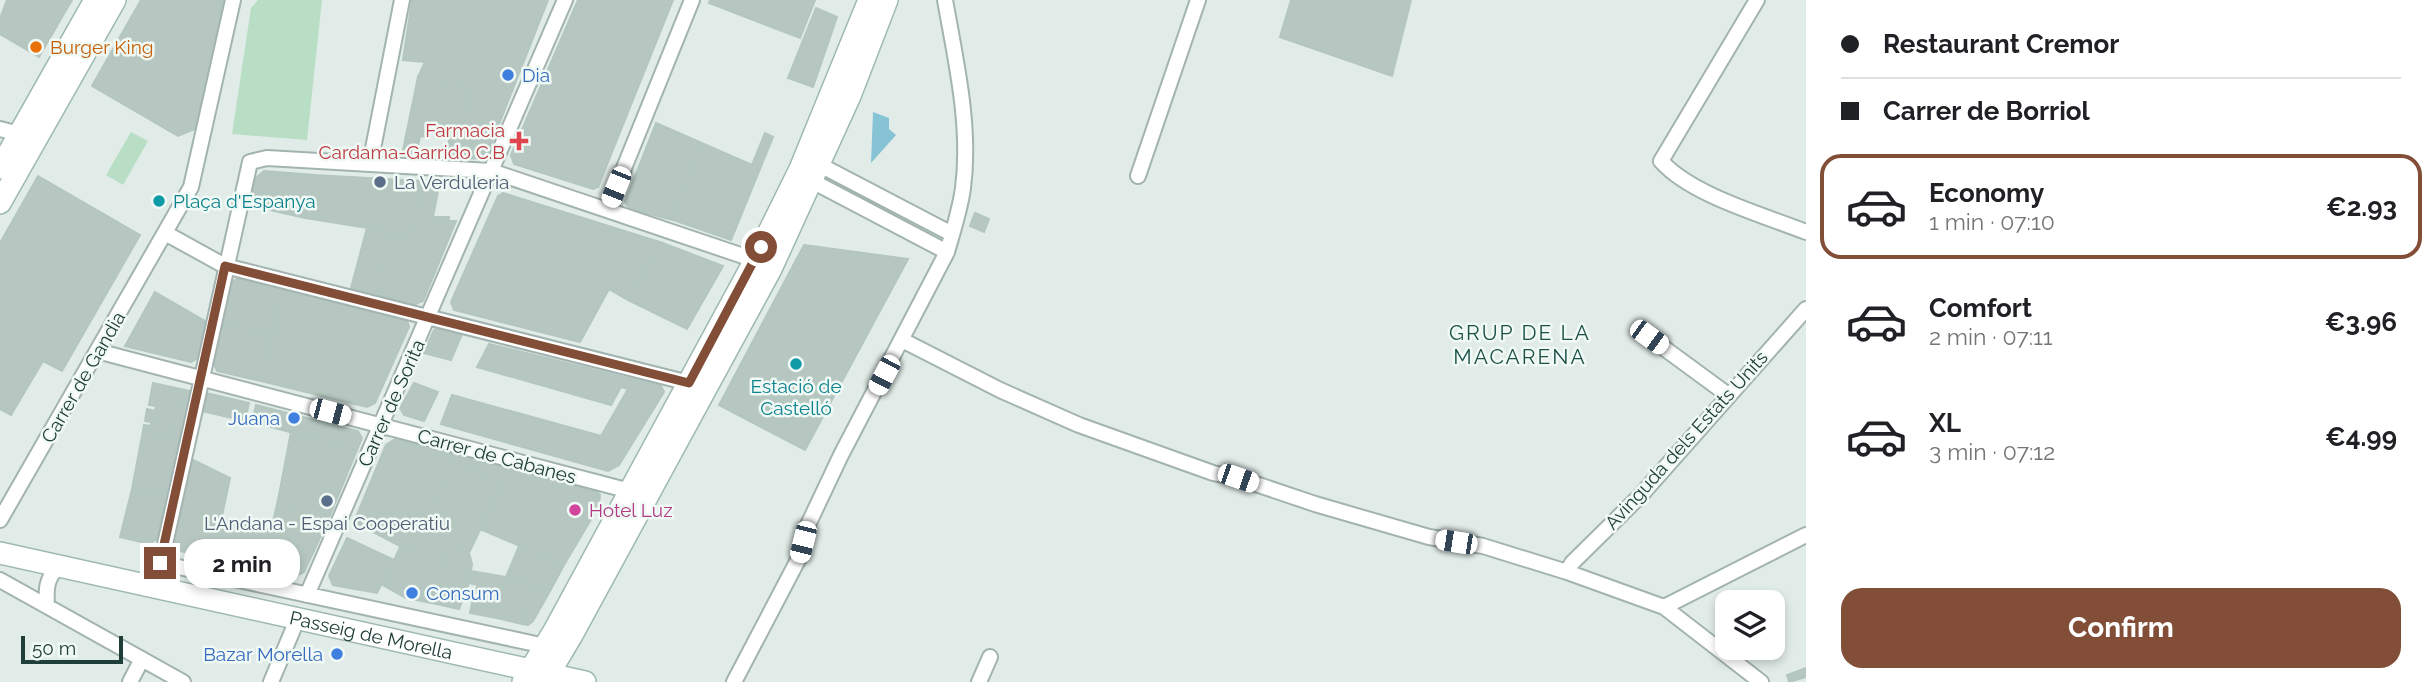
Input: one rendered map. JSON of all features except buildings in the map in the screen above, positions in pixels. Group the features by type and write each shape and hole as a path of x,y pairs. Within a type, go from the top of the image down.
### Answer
{"main road":[{"path":"0,168 95,0"},
{"path":"0,203 16,138 115,0"},
{"path":"536,677 585,611 771,269 811,172 869,0"},
{"path":"536,677 545,646 755,260 811,172 850,96 887,0"},
{"name":"Passeig de Morella","path":"0,553 536,677 586,682"}],"street":[{"name":"Carrer de Gandia","path":"0,520 191,187 233,0"},
{"path":"370,164 402,0"},
{"name":"Carrer de Sorita","path":"307,595 565,0"},
{"path":"607,210 692,0"},
{"path":"734,682 799,558 807,527 841,455 947,252 963,186 964,118 945,0"},
{"path":"1139,176 1198,0"},
{"path":"1757,0 1661,162 1691,186 1806,232"},
{"path":"155,589 250,162 267,158 491,171 755,260"},
{"path":"811,172 952,234"},
{"path":"811,172 947,252"},
{"path":"164,233 225,266 689,383"},
{"name":"Avinguda dels Estats Units","path":"1567,572 1641,495 1806,309"},
{"path":"1649,337 1728,395"},
{"path":"902,340 1000,390 1079,425 1213,473 1238,478 1315,504 1429,537 1483,546 1567,572 1664,607 1761,682"},
{"name":"Carrer de Cabanes","path":"97,351 630,491"},
{"path":"1664,607 1806,534"},
{"name":"Passeig de Morella","path":"160,563 545,646"},
{"path":"47,606 46,589 50,576 58,568"},
{"path":"0,580 183,682"},
{"path":"271,682 297,620"},
{"path":"979,682 990,657"},
{"path":"130,682 142,659"}],"green space":[{"path":"258,0 322,0 307,140 232,134 251,8"},
{"path":"131,132 148,141 123,185 106,175"}],"water":[{"path":"873,112 889,118 889,129 896,135 871,163"}],"place":[{"name":"Burger King","path":"36,47"},
{"name":"Dia","path":"508,75"},
{"name":"Farmacia Cardama-Garrido C.B","path":"519,141"},
{"name":"La Verduleria","path":"380,182"},
{"name":"Plaça d'Espanya","path":"159,201"},
{"name":"Estació de Castelló","path":"796,364"},
{"name":"Juana","path":"294,418"},
{"name":"L'Andana - Espai Cooperatiu","path":"327,501"},
{"name":"Hotel Luz","path":"575,510"},
{"name":"Consum","path":"412,593"},
{"name":"Bazar Morella","path":"337,654"}],"district":[{"name":"GRUP DE LA MACARENA","path":"1520,344"}],"route":[{"path":"160,563 225,266 689,383 761,247"}]}
